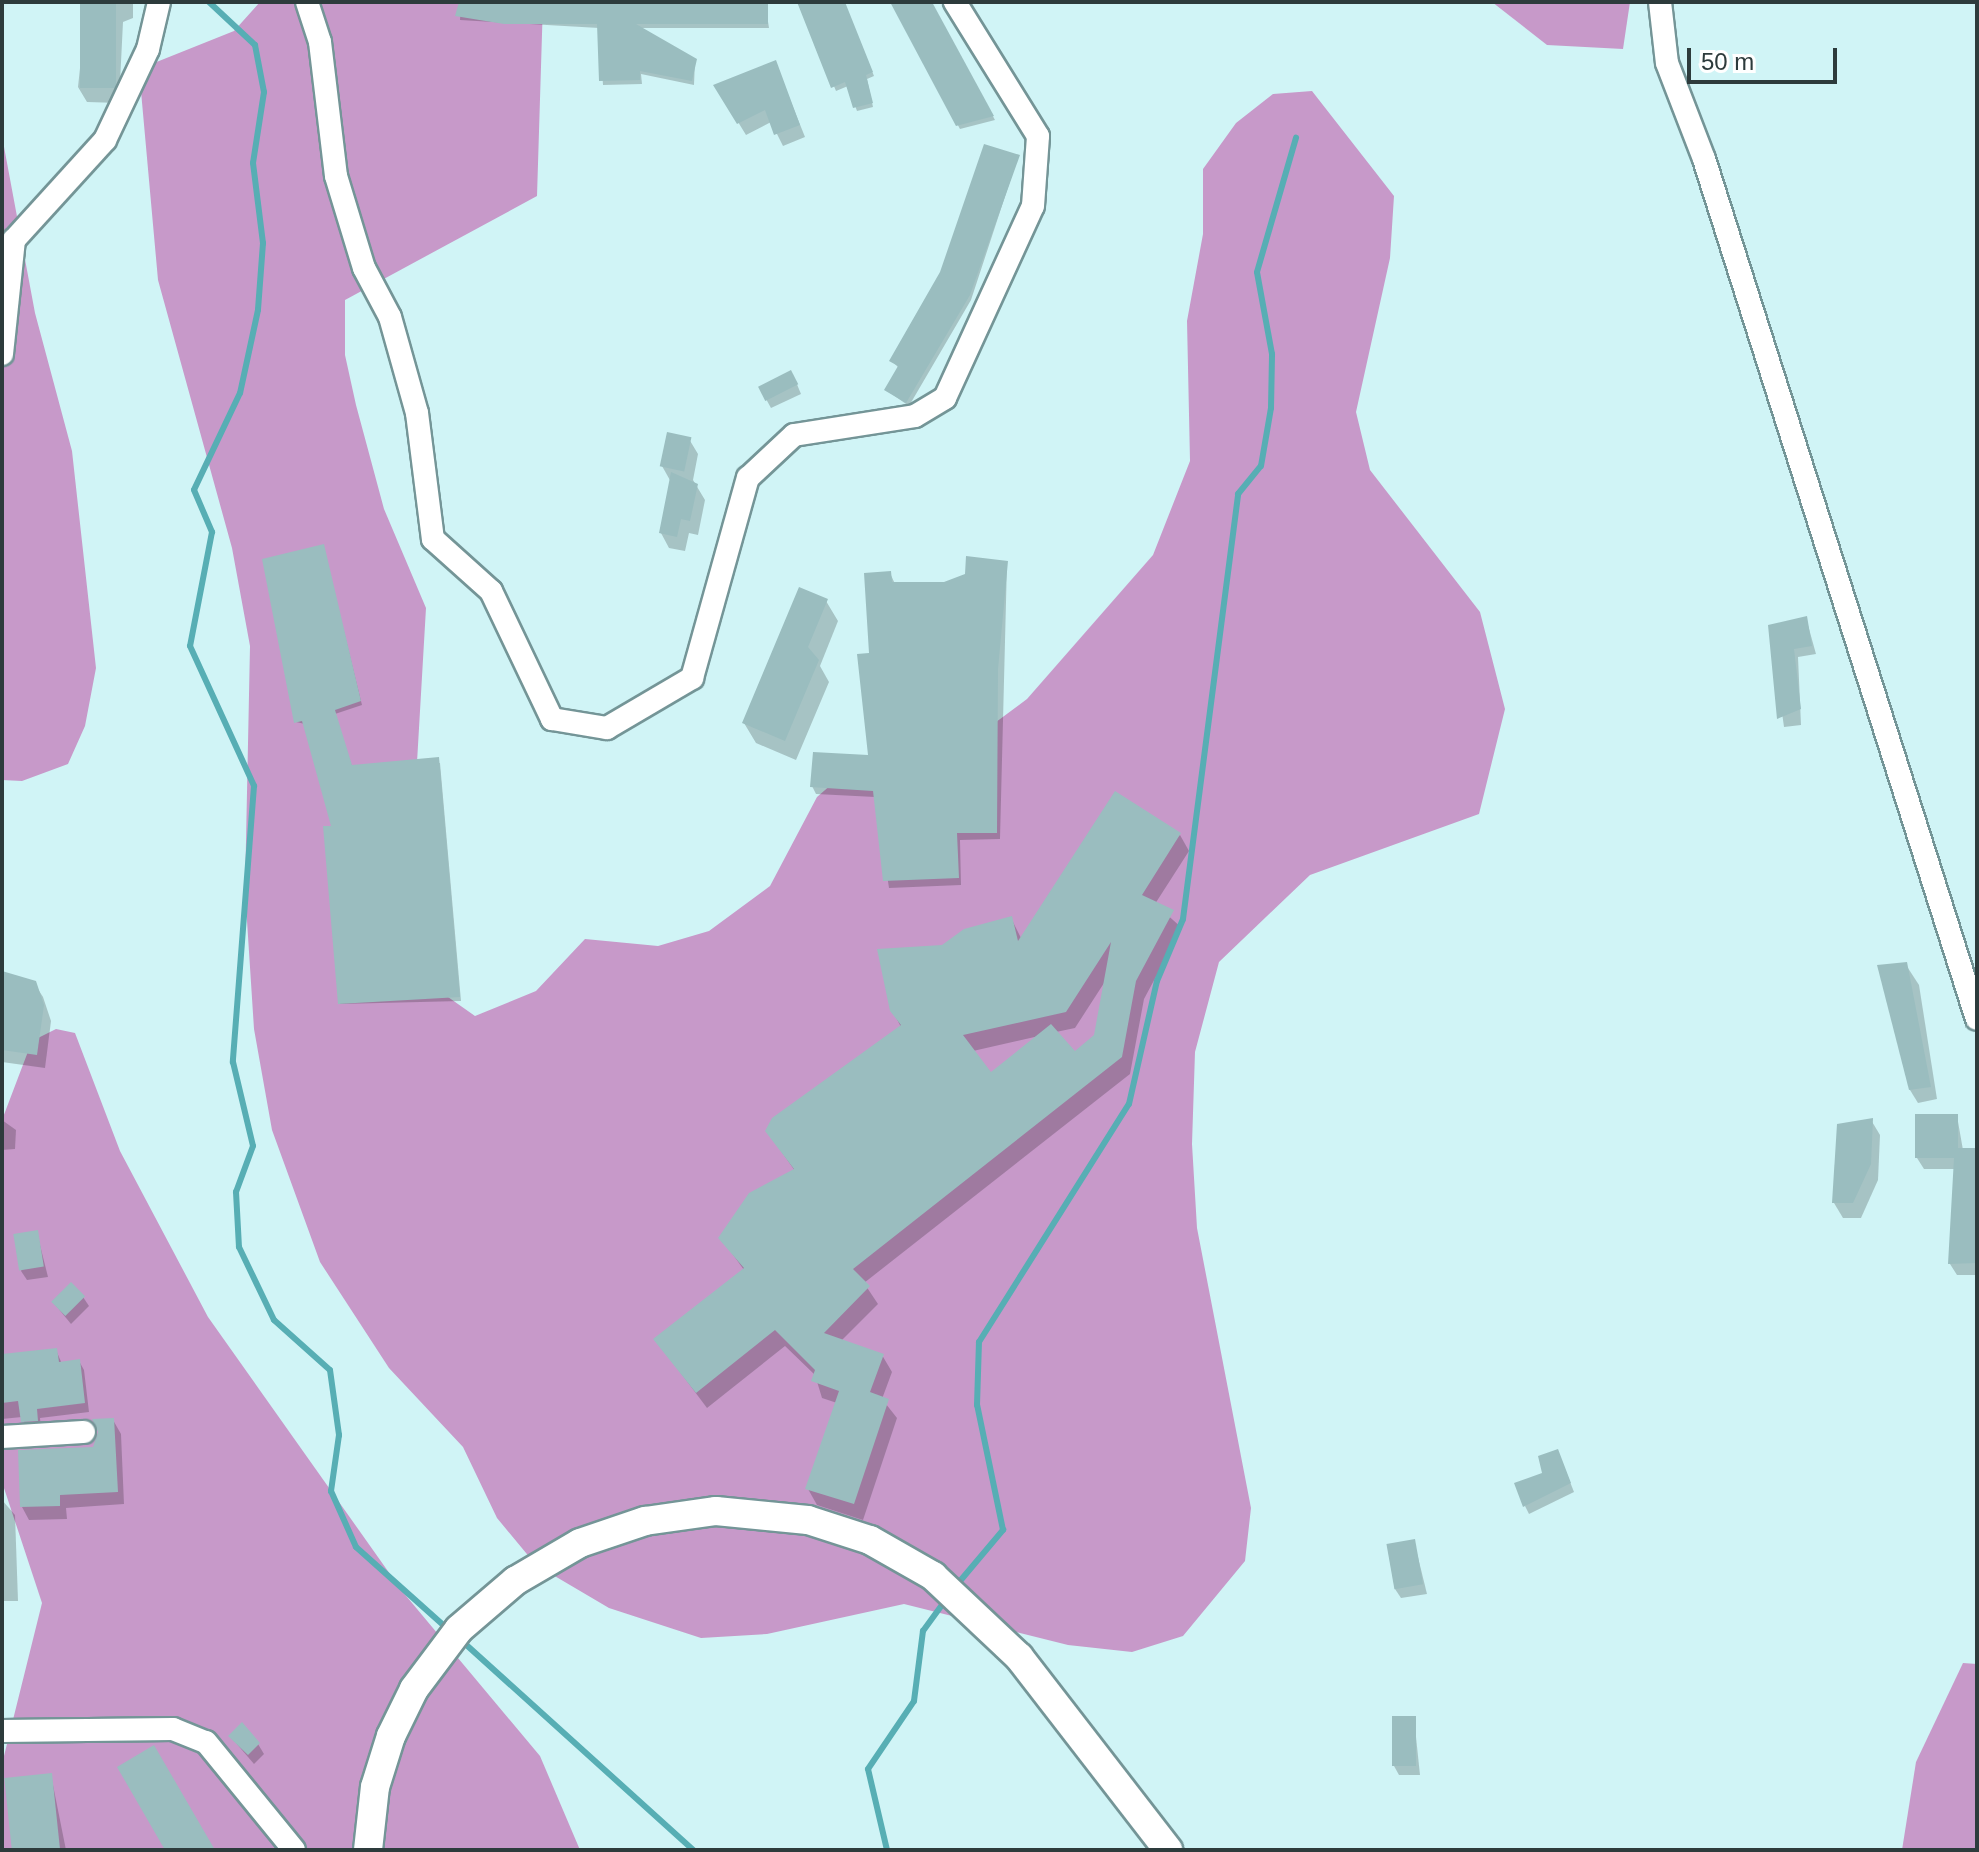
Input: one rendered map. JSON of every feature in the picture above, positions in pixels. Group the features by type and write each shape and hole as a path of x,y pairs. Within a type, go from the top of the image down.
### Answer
{"street":[{"path":"2,354 14,240 105,140 148,49 159,2"},
{"path":"307,2 320,42 336,176 364,268 390,317 417,413 433,539 491,591 552,719 607,728 692,678 748,478 794,435 915,416 945,398 1033,206 1038,136 955,2"},
{"path":"1660,2 1667,63 1708,174 1977,1019"},
{"path":"2,1437 84,1432"},
{"path":"368,1850 375,1787 414,1689 459,1629 515,1581 580,1543 645,1521 750,1512 870,1540 933,1576 1010,1647 1168,1850"},
{"path":"2,1731 173,1729 206,1742 294,1850"}],"shaded area":[{"path":"260,2 543,2 537,196 345,300 345,355 356,405 384,509 426,608 415,797 448,997 475,1016 536,991 585,939 658,946 709,931 770,886 817,797 847,771 965,745 1027,699 1153,555 1190,461 1187,321 1203,234 1203,169 1236,123 1273,94 1312,91 1394,196 1390,258 1356,412 1370,470 1480,612 1505,709 1479,814 1310,875 1219,962 1195,1052 1192,1144 1197,1228 1251,1508 1245,1561 1183,1636 1132,1652 1068,1645 904,1604 767,1634 701,1638 609,1608 536,1565 497,1518 463,1447 389,1368 320,1262 272,1130 254,1029 245,890 250,646 232,548 158,280 139,69 234,31"},
{"path":"1492,2 1630,2 1623,49 1547,45"},
{"path":"2,136 35,313 72,451 96,668 85,726 68,764 22,781 2,780"},
{"path":"56,1029 75,1033 120,1151 208,1317 402,1591 540,1756 580,1850 2,1850 2,1764 42,1603 2,1482 2,1120 32,1041"},
{"path":"1963,1663 1977,1664 1977,1850 1902,1850 1916,1762"}],"building":[{"path":"80,2 116,2 116,88 80,88"},
{"path":"459,2 768,2 768,24 636,24 697,59 692,81 640,71 640,80 599,81 597,24 504,24 455,16"},
{"path":"797,2 845,2 873,72 866,75 873,103 853,108 845,82 831,88"},
{"path":"890,2 932,2 994,116 956,126"},
{"path":"776,60 800,125 774,135 765,110 737,124 713,85"},
{"path":"984,144 1020,155 970,295 906,403 884,390 898,366 889,361 940,272"},
{"path":"791,370 798,384 765,401 758,387"},
{"path":"667,432 691,437 684,471 660,466"},
{"path":"671,472 698,484 690,521 681,519 677,537 659,533"},
{"path":"324,544 361,701 335,710 352,765 439,757 460,997 338,1004 323,826 331,826 302,721 294,723 262,559"},
{"path":"966,556 1008,561 998,669 997,833 957,833 959,878 883,881 873,791 810,787 813,752 868,755 857,654 869,653 864,573 891,571 892,582 944,582 965,574"},
{"path":"799,587 828,599 808,647 819,660 785,741 742,723"},
{"path":"1807,616 1812,646 1794,649 1801,709 1777,719 1768,625"},
{"path":"1115,791 1181,833 1142,895 1174,910 1136,981 1122,1057 853,1269 870,1286 824,1333 884,1354 870,1392 889,1399 854,1504 805,1489 839,1391 811,1381 815,1370 775,1330 696,1393 653,1339 744,1268 718,1238 749,1193 794,1169 765,1131 772,1118 901,1025 890,1011 877,949 942,945 964,929 1012,916 1018,941","holes":["1111,942 1094,1035 1075,1051 1051,1024 991,1072 963,1035 1066,1012"]},
{"path":"1907,962 1931,1087 1909,1090 1877,965"},
{"path":"2,971 36,981 44,1005 37,1055 2,1050"},
{"path":"1915,1114 1958,1114 1958,1148 1977,1148 1977,1263 1948,1264 1954,1158 1915,1158"},
{"path":"1873,1118 1871,1164 1853,1203 1832,1203 1837,1124"},
{"path":"38,1230 44,1267 19,1270 13,1234"},
{"path":"71,1282 85,1296 65,1316 51,1302"},
{"path":"57,1348 59,1362 80,1359 85,1403 37,1409 38,1421 21,1422 18,1401 2,1403 2,1354"},
{"path":"114,1418 118,1492 60,1495 60,1506 20,1507 18,1450 93,1447 98,1432 92,1419"},
{"path":"1558,1449 1571,1483 1523,1507 1514,1483 1542,1473 1538,1456"},
{"path":"1415,1539 1423,1584 1394,1589 1386,1544"},
{"path":"1392,1716 1416,1716 1416,1766 1392,1766"},
{"path":"242,1722 260,1743 248,1755 228,1736"},
{"path":"154,1745 215,1850 165,1850 117,1767"},
{"path":"52,1773 60,1850 12,1850 4,1778"}],"waterway":[{"path":"209,2 255,45 264,92 253,163 263,243 258,310 240,393 194,490 212,532 190,646 254,786 233,1062 253,1146 236,1192 239,1247 274,1320 330,1370 339,1435 331,1491 356,1547 450,1631"},
{"path":"955,1587 1003,1530 977,1405 979,1342 1129,1104 1157,981 1183,919 1238,494 1261,466 1271,408 1272,354 1257,272 1296,138"},
{"path":"887,1850 868,1769 914,1701 923,1631 946,1599"},
{"path":"462,1641 693,1850"}]}
